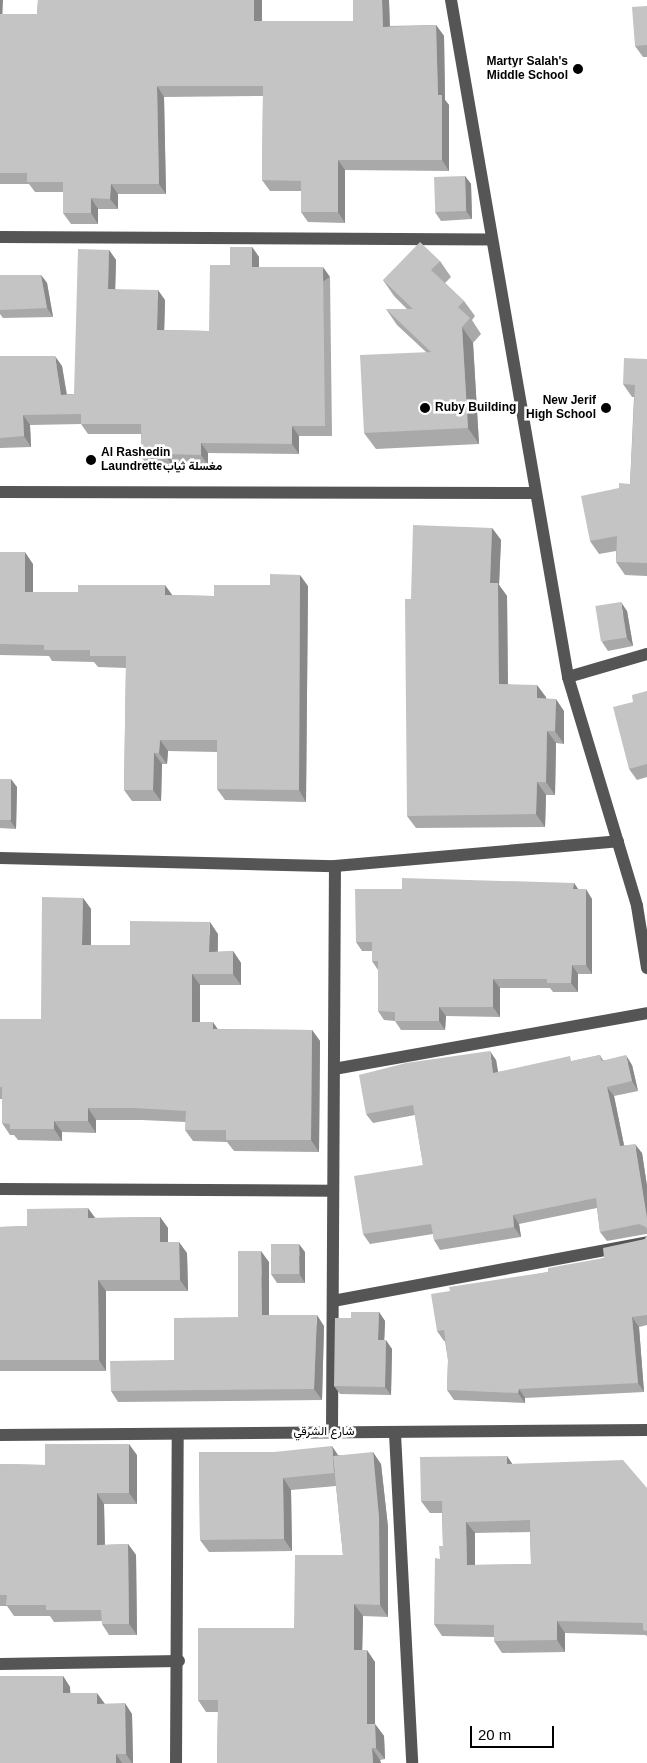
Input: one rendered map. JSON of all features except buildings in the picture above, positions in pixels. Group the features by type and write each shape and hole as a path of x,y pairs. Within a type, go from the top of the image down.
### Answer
{"street":[{"path":"450,0 568,677 618,841 642,905 647,968"},
{"path":"0,236 492,240"},
{"path":"0,492 535,493"},
{"path":"568,677 647,654"},
{"path":"0,858 335,866 618,841"},
{"path":"332,1432 335,866"},
{"path":"334,1069 647,1013"},
{"path":"0,1189 333,1191"},
{"path":"333,1301 647,1242"},
{"name":"شارع الشرقي","path":"0,1435 332,1432 395,1434 647,1430"},
{"path":"176,1763 178,1434"},
{"path":"395,1434 412,1763"},
{"path":"0,1664 178,1662"}],"place":[{"name":"Martyr Salah's Middle School","path":"578,69"},
{"name":"Ruby Building","path":"425,408"},
{"name":"New Jerif High School","path":"606,408"},
{"name":"Al Rashedin Laundretteمغسلة ثياب","path":"91,460"}]}
